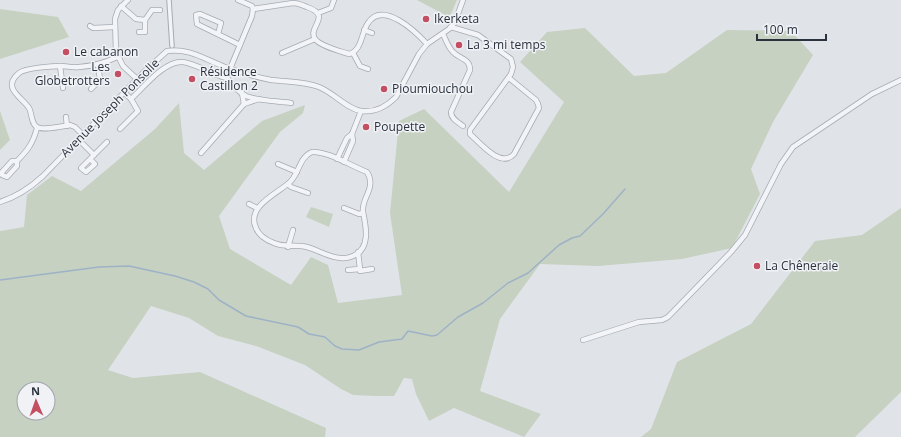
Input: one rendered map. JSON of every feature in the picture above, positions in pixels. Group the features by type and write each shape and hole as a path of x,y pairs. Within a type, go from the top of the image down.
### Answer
{"street":[{"path":"128,0 116,14 116,52 123,66 137,79"},
{"path":"169,0 172,46"},
{"path":"238,0 252,6 253,9 252,16 227,78 245,96 290,103"},
{"path":"318,13 331,8 334,0"},
{"path":"344,162 353,141 352,134 361,111 377,110 390,103 396,97 419,54 428,44 444,34 451,27 460,10 463,0"},
{"path":"253,9 288,2 297,3 315,10 318,13 319,18 313,36 315,39 319,44 349,54 357,50 368,23 372,18 379,15 387,15 404,23 428,44"},
{"path":"122,6 136,19 145,20"},
{"path":"139,32 145,32 145,20 152,10 160,10"},
{"path":"218,34 221,23 200,14 196,15 197,24 240,45"},
{"path":"90,26 93,28 115,27"},
{"path":"451,27 478,35 511,60 513,67 511,74 508,78 470,130 470,134 496,157 502,160 511,158 514,154 539,108 536,100 508,78"},
{"path":"364,30 372,33"},
{"path":"444,34 453,53 470,64 470,70 451,112 451,116 463,126"},
{"path":"282,53 315,39"},
{"name":"Avenue Joseph Ponsolle","path":"0,202 16,196 33,185 43,176 124,92 167,51 186,51 230,68 270,80 313,85 328,91 348,106 361,111"},
{"path":"353,53 360,66 368,70"},
{"path":"83,134 74,127 68,126 43,129 37,128 34,124 30,110 12,88 14,80 20,72 26,70 60,66 78,68 105,63 118,57"},
{"name":"Avenue Joseph Ponsolle","path":"132,99 166,66 174,63 183,62 227,78"},
{"path":"91,89 100,80 98,64"},
{"path":"60,66 63,88"},
{"path":"583,340 639,322 662,320 668,317 731,252 745,235 781,164 793,147 872,94 901,80"},
{"path":"120,129 138,111 132,99 124,92"},
{"path":"242,93 244,104"},
{"path":"201,153 244,104 260,99"},
{"path":"66,117 68,126"},
{"path":"17,161 28,150 33,141 37,128"},
{"path":"337,159 347,138 352,134"},
{"path":"78,139 92,157 107,142"},
{"path":"344,146 350,148"},
{"path":"312,152 318,152 344,162 367,172 370,181 370,189 363,209 367,233 366,241 354,256 342,259 307,247 288,247 274,244 263,238 254,225 254,218 257,208 293,179 304,157 312,152"},
{"path":"278,164 297,172"},
{"path":"288,184 291,187 308,193"},
{"path":"249,204 257,208"},
{"path":"344,208 359,214 363,213"},
{"path":"288,247 293,230"},
{"path":"358,252 360,269"},
{"path":"348,270 360,269 360,271 372,269"}],"green space":[{"path":"417,0 457,0 451,14 447,16"},
{"path":"0,9 58,17 69,37 0,59"},
{"path":"585,28 634,76 666,73 727,30 791,31 813,55 773,122 751,169 760,194 732,248 682,259 598,266 540,264 500,319 480,391 541,414 524,437 454,408 429,421 416,394 412,379 404,378 394,396 353,395 341,389 305,365 256,346 218,336 189,318 151,306 108,370 133,378 200,372 326,428 325,437 0,437 0,231 24,227 27,195 52,176 81,191 155,129 179,103 184,153 204,170 262,121 305,105 303,113 280,132 219,216 230,249 291,285 311,257 328,265 338,303 402,295 390,213 399,121 424,109 509,192 564,102 520,62 547,32"},
{"path":"0,111 10,140 0,150"},
{"path":"311,207 333,214 329,227 306,217"},
{"path":"901,208 901,392 855,437 641,437 651,429 677,362 751,324 815,241 862,235"}],"waterway":[{"path":"0,280 99,267 129,266 175,276 194,282 208,289 219,300 246,316 298,327 309,334 325,337 335,346 342,349 359,350 379,342 402,339 408,331 432,336 437,335 458,317 483,303 508,283 528,273 559,245 572,238 580,236 603,214 625,189"}],"place":[{"name":"Ikerketa","path":"426,19"},
{"name":"La 3 mi temps","path":"459,45"},
{"name":"Le cabanon","path":"66,52"},
{"name":"Les Globetrotters","path":"118,74"},
{"name":"Résidence Castillon 2","path":"192,79"},
{"name":"Pioumiouchou","path":"384,89"},
{"name":"Poupette","path":"366,127"},
{"name":"La Chêneraie","path":"757,266"}]}
